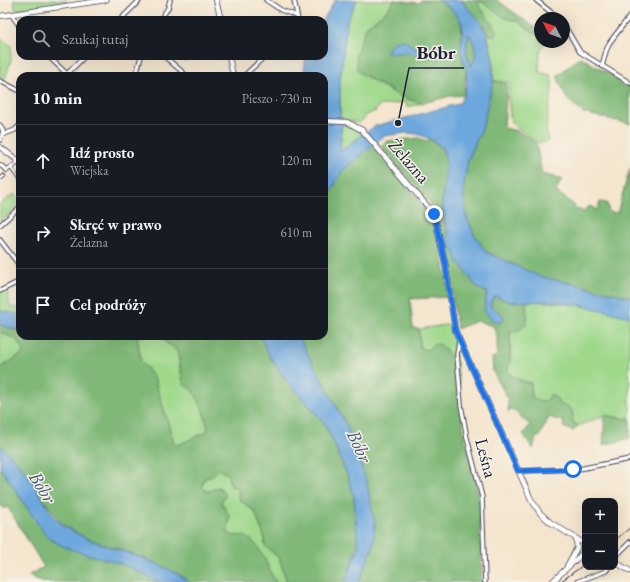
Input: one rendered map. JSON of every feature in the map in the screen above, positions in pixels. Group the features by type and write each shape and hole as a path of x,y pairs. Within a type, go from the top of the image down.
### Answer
{"street":[{"path":"0,16 106,0"},
{"path":"124,16 140,0"},
{"path":"163,16 168,8 170,0"},
{"path":"266,0 294,16"},
{"path":"294,0 298,16"},
{"path":"536,0 551,12"},
{"path":"218,1 220,16"},
{"path":"11,14 16,21"},
{"path":"602,66 610,42 630,16"},
{"path":"570,35 580,52 630,84"},
{"path":"52,60 63,72"},
{"path":"71,72 81,60"},
{"path":"137,72 140,60"},
{"path":"169,60 182,72"},
{"path":"230,60 232,72"},
{"path":"248,72 261,60"},
{"path":"0,81 16,89"},
{"name":"Żelazna","path":"328,121 353,123 362,130 434,214 445,262 455,330 459,342 531,499 544,517 556,527 582,542"},
{"path":"0,124 3,131 0,140"},
{"path":"2,135 16,129"},
{"path":"0,147 16,160"},
{"path":"0,166 7,170 16,164"},
{"path":"11,168 16,175"},
{"path":"0,179 4,176"},
{"path":"0,225 16,211"},
{"path":"0,240 16,257"},
{"path":"0,291 16,283"},
{"name":"Leśna","path":"459,342 457,354 462,411 467,438 482,497 485,582"},
{"path":"518,471 579,469 630,459"},
{"path":"574,538 577,542 579,552"},
{"path":"618,554 630,542"},
{"path":"552,582 560,575 582,548"},
{"path":"618,564 630,571"},
{"path":"576,582 607,570"}],"green space":[{"path":"14,0 66,0 67,3 15,10"},
{"path":"357,0 396,0 382,15 361,74 400,96 416,102 424,103 407,107 406,102 378,106 376,111 365,115 365,118 358,123 340,118 340,79 347,21"},
{"path":"396,0 419,3 421,0 438,0 452,10 461,22 463,61 466,69 464,95 450,96 424,103 417,102 395,94 391,90 361,74 357,69 356,54 367,26 390,8 391,3"},
{"path":"461,0 497,0 534,27 534,32 522,25 518,20 503,17 480,1 478,4 497,31 496,36 487,34 481,23"},
{"path":"480,1 518,20 522,25 534,32 534,48 542,48 540,52 539,72 551,75 552,83 547,124 548,141 538,143 511,123 508,97 510,83 493,80 493,59 487,34 496,36 478,4"},
{"path":"468,34 473,41 475,50 475,59 471,66 466,52"},
{"path":"0,37 11,46 11,61 4,82 0,80"},
{"path":"580,57 630,86 630,124 583,113 567,99 557,76"},
{"path":"493,81 507,84 504,128 518,131 536,143 542,174 562,179 556,191 574,205 576,209 583,211 590,206 597,210 600,202 607,203 609,212 617,213 630,168 630,297 539,276 486,252 475,236 466,216 463,190 468,160 482,128"},
{"path":"342,124 348,124 363,134 340,152"},
{"path":"418,138 427,141 430,139 439,146 444,153 446,170 442,206 447,232 461,265 475,284 487,292 485,307 487,314 499,323 503,315 491,308 491,302 495,296 510,302 527,301 526,324 519,330 510,331 510,362 507,373 522,381 531,383 532,397 540,402 546,401 551,394 557,399 560,405 569,407 573,414 572,421 578,426 573,431 563,427 564,422 549,417 539,437 536,437 533,449 523,434 530,425 512,409 508,412 508,399 493,372 492,358 497,356 497,334 493,326 477,321 457,329 449,271 437,216 424,195 380,146 388,141"},
{"path":"372,145 430,212 434,219 444,263 449,297 410,299 413,328 419,329 420,348 428,350 432,345 439,344 457,364 464,434 479,494 482,582 359,582 373,546 375,524 313,364 300,340 328,340 328,197 342,171"},
{"path":"14,194 16,196 16,208 0,222 0,204"},
{"path":"7,289 10,307 16,308 16,313 0,311 0,292"},
{"path":"527,301 553,302 604,310 629,316 630,418 626,419 605,415 578,426 572,421 573,415 562,407 549,402 540,403 532,397 531,383 522,381 507,373 510,362 510,331 528,318 525,308"},
{"path":"452,324 457,343 455,350 457,364 448,356 420,348 419,329"},
{"path":"0,325 16,330 16,340 0,332"},
{"path":"0,332 17,340 24,353 0,368"},
{"path":"17,340 138,340 141,361 154,377 175,446 207,432 208,427 200,402 193,392 183,384 178,354 175,349 164,340 264,340 270,357 286,380 322,420 331,436 348,477 354,497 358,547 345,582 287,582 279,558 265,546 265,539 255,512 241,501 238,497 239,489 231,486 227,474 219,469 212,476 204,479 202,487 207,492 219,487 226,495 221,502 230,517 227,529 229,534 245,536 253,541 261,552 276,582 189,582 178,574 144,558 86,538 63,525 0,445 0,368 24,353"},
{"path":"138,340 164,340 166,343 173,346 177,351 180,370 186,386 195,393 201,404 208,427 207,432 175,446 154,377 141,361"},
{"path":"605,415 626,419 630,418 630,438 603,445"},
{"path":"0,467 46,536 65,547 102,557 129,567 160,582 40,582 29,575 44,567 7,506 5,509 0,505"},
{"path":"218,469 227,474 231,486 239,489 238,497 255,512 265,539 264,544 279,558 287,582 276,582 263,556 229,534 227,529 229,521 221,501 223,500 210,490 207,492 202,487 204,479 212,475"}],"water":[{"path":"335,0 357,0 347,21 340,79 340,118 342,118 340,151 375,126 458,104 465,93 467,79 466,67 461,52 462,25 461,21 454,12 438,0 461,0 481,23 487,34 493,59 493,81 482,128 468,160 463,190 466,216 475,236 486,252 539,276 630,297 630,317 585,306 552,301 510,302 495,296 491,302 491,307 503,315 504,319 499,323 492,320 484,310 487,292 477,288 458,261 449,241 442,205 446,163 443,150 438,144 430,139 417,134 405,133 384,136 342,171 328,197 328,72 304,72 305,60 328,60 328,16 325,16","holes":["468,34 473,41 475,59 471,66 466,52"]},
{"path":"403,40 421,51 421,53 417,55 413,53 388,53 387,50 394,42"},
{"path":"0,311 16,313 16,330 0,325"},
{"path":"262,340 300,340 347,426 366,480 375,524 373,546 359,582 345,582 358,547 354,497 348,477 331,436 322,420 286,380 270,357"},
{"path":"0,445 14,459 34,484 55,518 64,526 94,541 159,565 174,572 189,582 161,582 127,566 85,554 54,542 46,536 0,467"}],"railway":[{"path":"618,538 630,528"},
{"path":"560,582 582,566"}],"place":[{"name":"Bóbr","path":"398,123"}],"route":[{"path":"434,214 445,262 455,330 460,346 518,471 573,469"}]}
